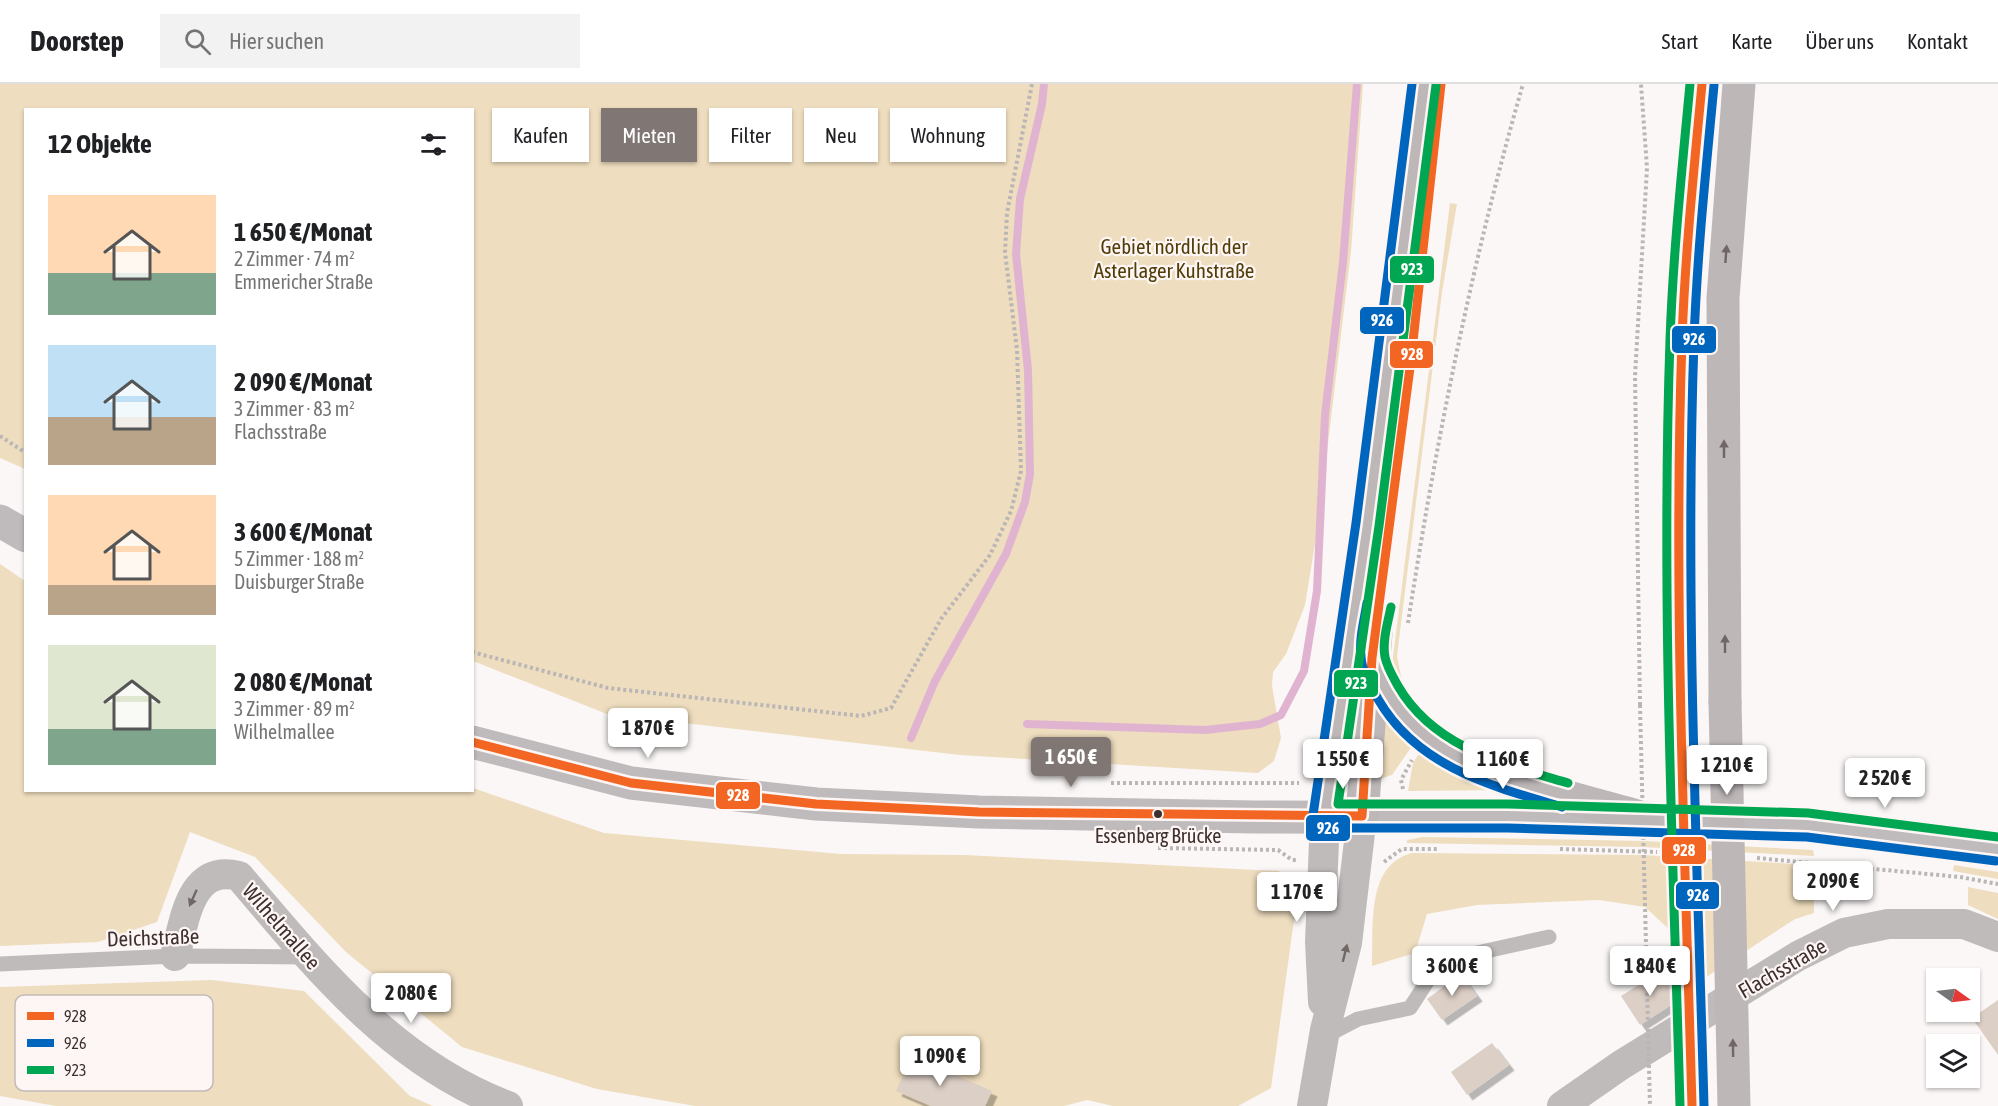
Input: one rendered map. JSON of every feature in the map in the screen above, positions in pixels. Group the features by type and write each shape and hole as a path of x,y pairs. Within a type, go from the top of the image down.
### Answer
{"highway":[{"path":"1325,816 1328,783 1350,652 1424,84"},
{"path":"1362,816 1372,658 1410,371 1442,84"},
{"path":"1734,1106 1725,702 1723,298 1739,84"},
{"path":"1692,1106 1678,444 1683,280 1701,93"},
{"path":"1372,658 1387,692 1402,715 1424,738 1455,758 1644,819"}],"main road":[{"path":"0,521 24,535"},
{"path":"474,743 631,783 816,804 991,812 1644,819 1808,825 1998,849"}],"street":[{"path":"1325,816 1320,942 1325,1030"},
{"path":"1312,1106 1325,1030 1347,943 1362,816"},
{"name":"Wilhelmallee","path":"175,956 193,895 204,880 225,873 239,876 307,957 387,1036 429,1067 479,1095 508,1106"},
{"name":"Flachsstraße","path":"1562,1106 1621,1065 1809,950 1844,933 1888,924 1964,924 1998,937"}],"lane":[{"path":"1325,1030 1335,1032 1358,1019 1410,1008 1432,974 1459,957 1549,937"},
{"name":"Deichstraße","path":"0,964 175,956 307,957"}],"path":[{"path":"474,653 608,688 861,716 891,708 941,619 990,555 1011,511 1021,471 1017,350 1005,252 1007,213 1032,84"},
{"path":"1407,624 1457,340 1493,188 1523,84"},
{"path":"1641,84 1647,168 1635,376 1650,1106"},
{"path":"0,436 24,452"},
{"path":"1401,780 1424,738"},
{"path":"1106,783 1328,783"},
{"path":"1158,848 1278,850 1292,860 1323,861"}],"green space":[{"name":"Gebiet nördlich der Asterlager Kuhstraße","path":"0,84 1363,84 1351,251 1319,519 1305,605 1286,654 1273,672 1272,686 1281,738 1274,761 1258,773 960,755 607,714 474,661 474,108 24,108 24,469 0,458"},
{"path":"1450,203 1457,204 1442,292 1397,656 1402,682 1420,719 1393,668 1393,657"},
{"path":"0,564 24,580 24,792 474,792 474,788 604,833 841,854 964,855 1279,871 1296,905 1271,1088 1238,1106 1113,1106 1087,1100 1064,1106 695,1106 597,1089 462,1047 346,952 255,857 190,832 157,922 98,942 0,946"},
{"path":"1382,717 1412,746 1392,775 1377,780"},
{"path":"1420,752 1499,790 1408,791 1413,763"},
{"path":"1423,837 1644,841 1813,850 1814,856 1643,847 1407,843 1407,840"},
{"path":"1412,853 1643,855 1814,865 1814,913 1795,919 1700,981 1684,943 1645,907 1599,900 1477,905 1427,914 1415,953 1372,966 1373,917 1379,884 1386,870 1397,860"},
{"path":"1954,865 1998,872 1998,879 1953,871"},
{"path":"1968,887 1998,893 1998,919 1968,905"},
{"path":"212,980 304,991 410,1096 433,1106 56,1106 0,1096 0,987"}],"building":[{"path":"1669,966 1671,1005 1640,1025 1621,996"},
{"path":"1461,974 1477,996 1442,1020 1427,999"},
{"path":"1998,1000 1998,1055 1975,1022 1980,1022 1980,1012"},
{"path":"1492,1043 1509,1065 1467,1095 1451,1072"},
{"path":"912,1056 992,1091 985,1106 931,1106 896,1091"}],"waterway":[{"path":"911,738 935,681 1006,554 1025,502 1030,474 1028,370 1016,254 1020,199 1042,104 1044,84"},
{"path":"1027,724 1205,730 1260,724 1281,715 1304,671 1317,591 1325,415 1343,262 1357,84"}],"transit line":[{"name":"926","path":"1412,84 1356,523 1313,815 1316,824 1325,828 1508,828 1807,837 1996,861"},
{"name":"928","path":"474,743 631,783 816,804 979,812 1362,816 1372,658 1411,360 1441,84"},
{"name":"923","path":"1680,1106 1669,723 1667,532 1673,276 1690,84"},
{"name":"928","path":"1692,1106 1681,723 1679,531 1685,276 1702,84"},
{"name":"923","path":"1436,85 1379,526 1338,804 1508,804 1808,813 1998,837"},
{"name":"926","path":"1704,1106 1693,724 1691,532 1697,277 1714,85"},
{"name":"926","path":"1367,603 1361,637 1362,663 1365,673 1378,699 1394,722 1413,742 1435,758 1483,782 1562,807"},
{"name":"923","path":"1391,607 1385,638 1385,657 1396,683 1413,707 1431,725 1472,751 1520,769 1568,783"}],"place":[{"name":"Essenberg Brücke","path":"1158,814"}]}
